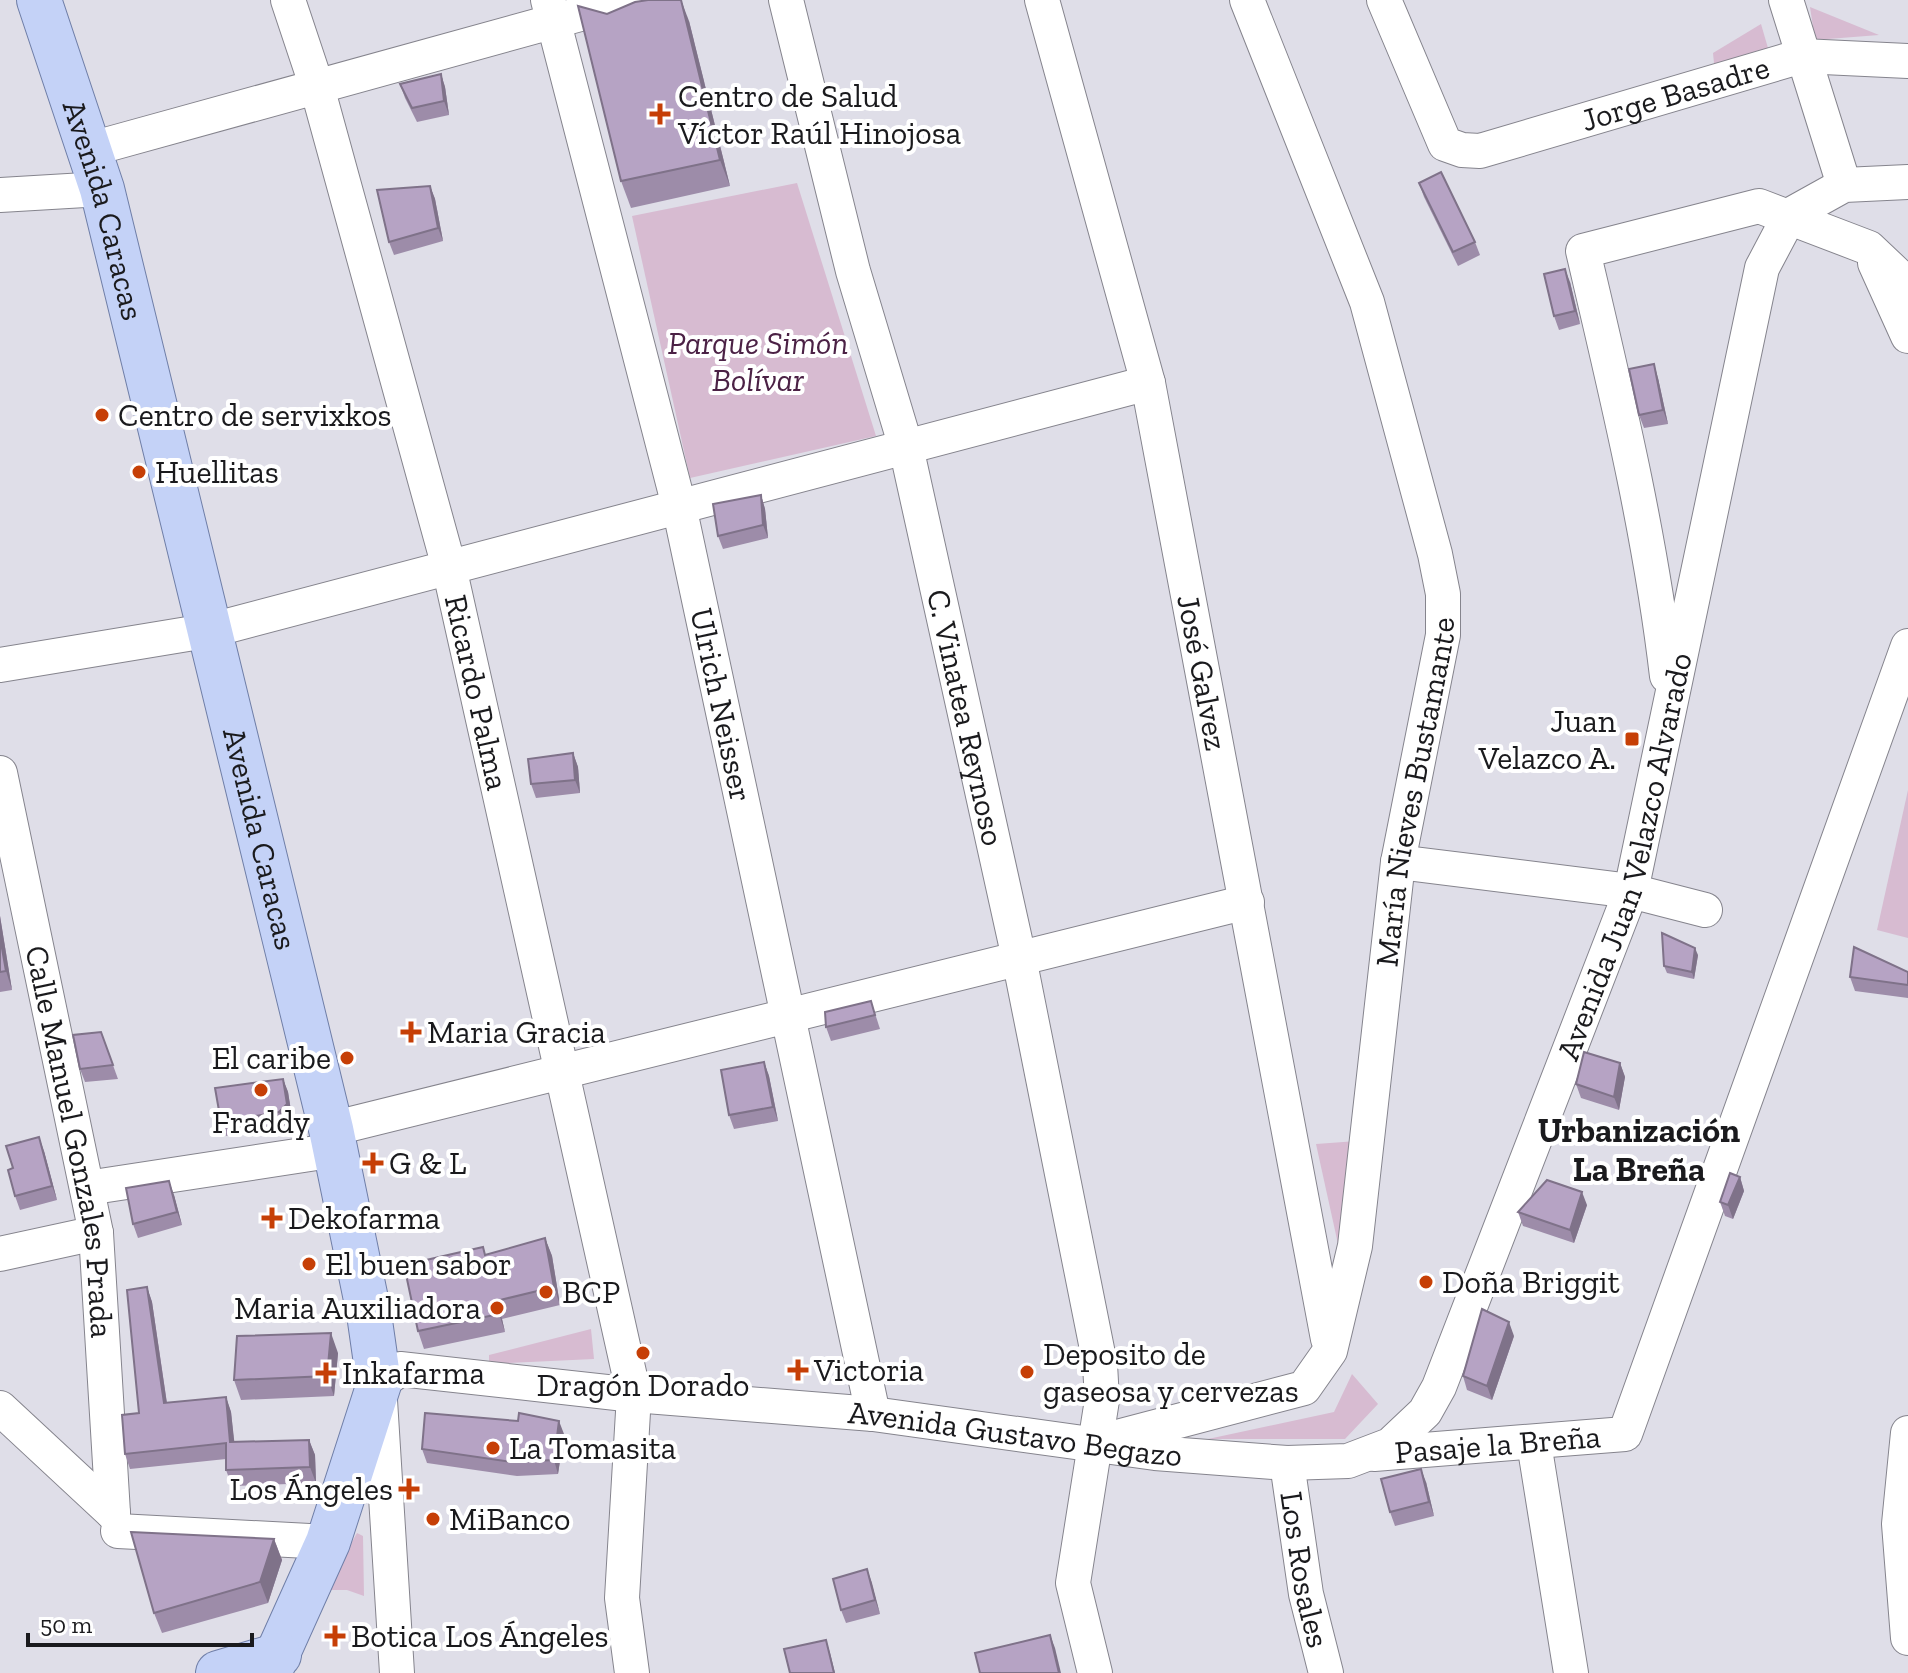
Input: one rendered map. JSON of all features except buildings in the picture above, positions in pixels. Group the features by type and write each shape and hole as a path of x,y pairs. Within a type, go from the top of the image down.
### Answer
{"main road":[{"name":"Avenida Caracas","path":"39,0 96,169 212,630 334,1139 369,1314 379,1384 328,1542 274,1664"},
{"path":"218,1673 274,1664"}],"street":[{"name":"Ricardo Palma","path":"288,0 317,87 449,567 634,1395 622,1598 632,1673"},
{"path":"0,195 96,169 317,87 552,10 631,0"},
{"name":"C. Vinatea Reynoso","path":"786,0 853,271 906,447 1019,958 1100,1364 1102,1400 1073,1583 1095,1673"},
{"name":"José Galvez","path":"1042,0 1148,383 1330,1351"},
{"name":"María Nieves Bustamante","path":"1094,1444 1304,1388 1330,1351 1355,1246 1398,862 1443,635 1443,594 1367,302 1247,0"},
{"name":"Jorge Basadre","path":"1384,0 1445,144 1462,150 1480,151 1802,56 1908,61"},
{"path":"1786,0 1844,185"},
{"name":"Ulrich Neisser","path":"552,10 679,506 873,1414"},
{"path":"1790,215 1844,185 1908,182"},
{"path":"1670,704 1655,578 1583,251 1759,206 1790,215 1869,248 1908,285"},
{"name":"Avenida Juan Velazco Alvarado","path":"1369,1455 1408,1431 1425,1412 1439,1387 1631,891 1762,268 1790,215"},
{"path":"1869,248 1908,336"},
{"path":"0,665 212,630 1148,383"},
{"name":"Pasaje la Breña","path":"1369,1455 1625,1434 1908,646"},
{"name":"Calle Manuel Gonzales Prada","path":"0,773 96,1233 115,1522"},
{"path":"1398,862 1631,891 1705,910"},
{"path":"87,1188 334,1139 562,1071 1247,902"},
{"path":"0,1254 96,1233"},
{"name":"Avenida Gustavo Begazo","path":"379,1384 400,1369 634,1395 873,1414 1202,1458 1287,1463 1348,1461 1369,1455"},
{"path":"379,1384 397,1673"},
{"path":"0,1408 115,1522 328,1542"},
{"path":"1908,1433 1899,1524 1908,1638"},
{"path":"1534,1443 1571,1673"},
{"name":"Los Rosales","path":"1287,1463 1306,1594 1326,1673"}],"green space":[{"path":"1810,7 1879,35 1815,40"},
{"path":"1761,24 1770,55 1715,73 1713,53"},
{"name":"Parque Simón Bolívar","path":"797,183 876,436 690,478 632,216"},
{"path":"1908,790 1908,938 1877,930"},
{"path":"1357,1141 1338,1244 1316,1144"},
{"path":"591,1329 594,1359 489,1364 489,1355"},
{"path":"1352,1374 1378,1404 1345,1439 1208,1439 1334,1412"},
{"path":"357,1533 363,1536 364,1596 347,1590 325,1590"}],"place":[{"name":"Centro de Salud Víctor Raúl Hinojosa","path":"660,114"},
{"name":"Centro de servixkos","path":"102,415"},
{"name":"Huellitas","path":"139,472"},
{"name":"Juan Velazco A.","path":"1632,739"},
{"name":"Maria Gracia","path":"411,1032"},
{"name":"El caribe","path":"347,1058"},
{"name":"Fraddy","path":"261,1090"},
{"name":"G & L","path":"373,1163"},
{"name":"Dekofarma","path":"272,1218"},
{"name":"El buen sabor","path":"309,1264"},
{"name":"Doña Briggit","path":"1426,1282"},
{"name":"BCP","path":"546,1292"},
{"name":"Maria Auxiliadora","path":"497,1308"},
{"name":"Dragón Dorado","path":"643,1353"},
{"name":"Victoria","path":"798,1370"},
{"name":"Deposito de gaseosa y cervezas","path":"1027,1372"},
{"name":"Inkafarma","path":"326,1373"},
{"name":"La Tomasita","path":"493,1448"},
{"name":"Los Ángeles","path":"409,1489"},
{"name":"MiBanco","path":"433,1519"},
{"name":"Botica Los Ángeles","path":"335,1636"}],"district":[{"name":"Urbanización La Breña","path":"1639,1150"}]}
